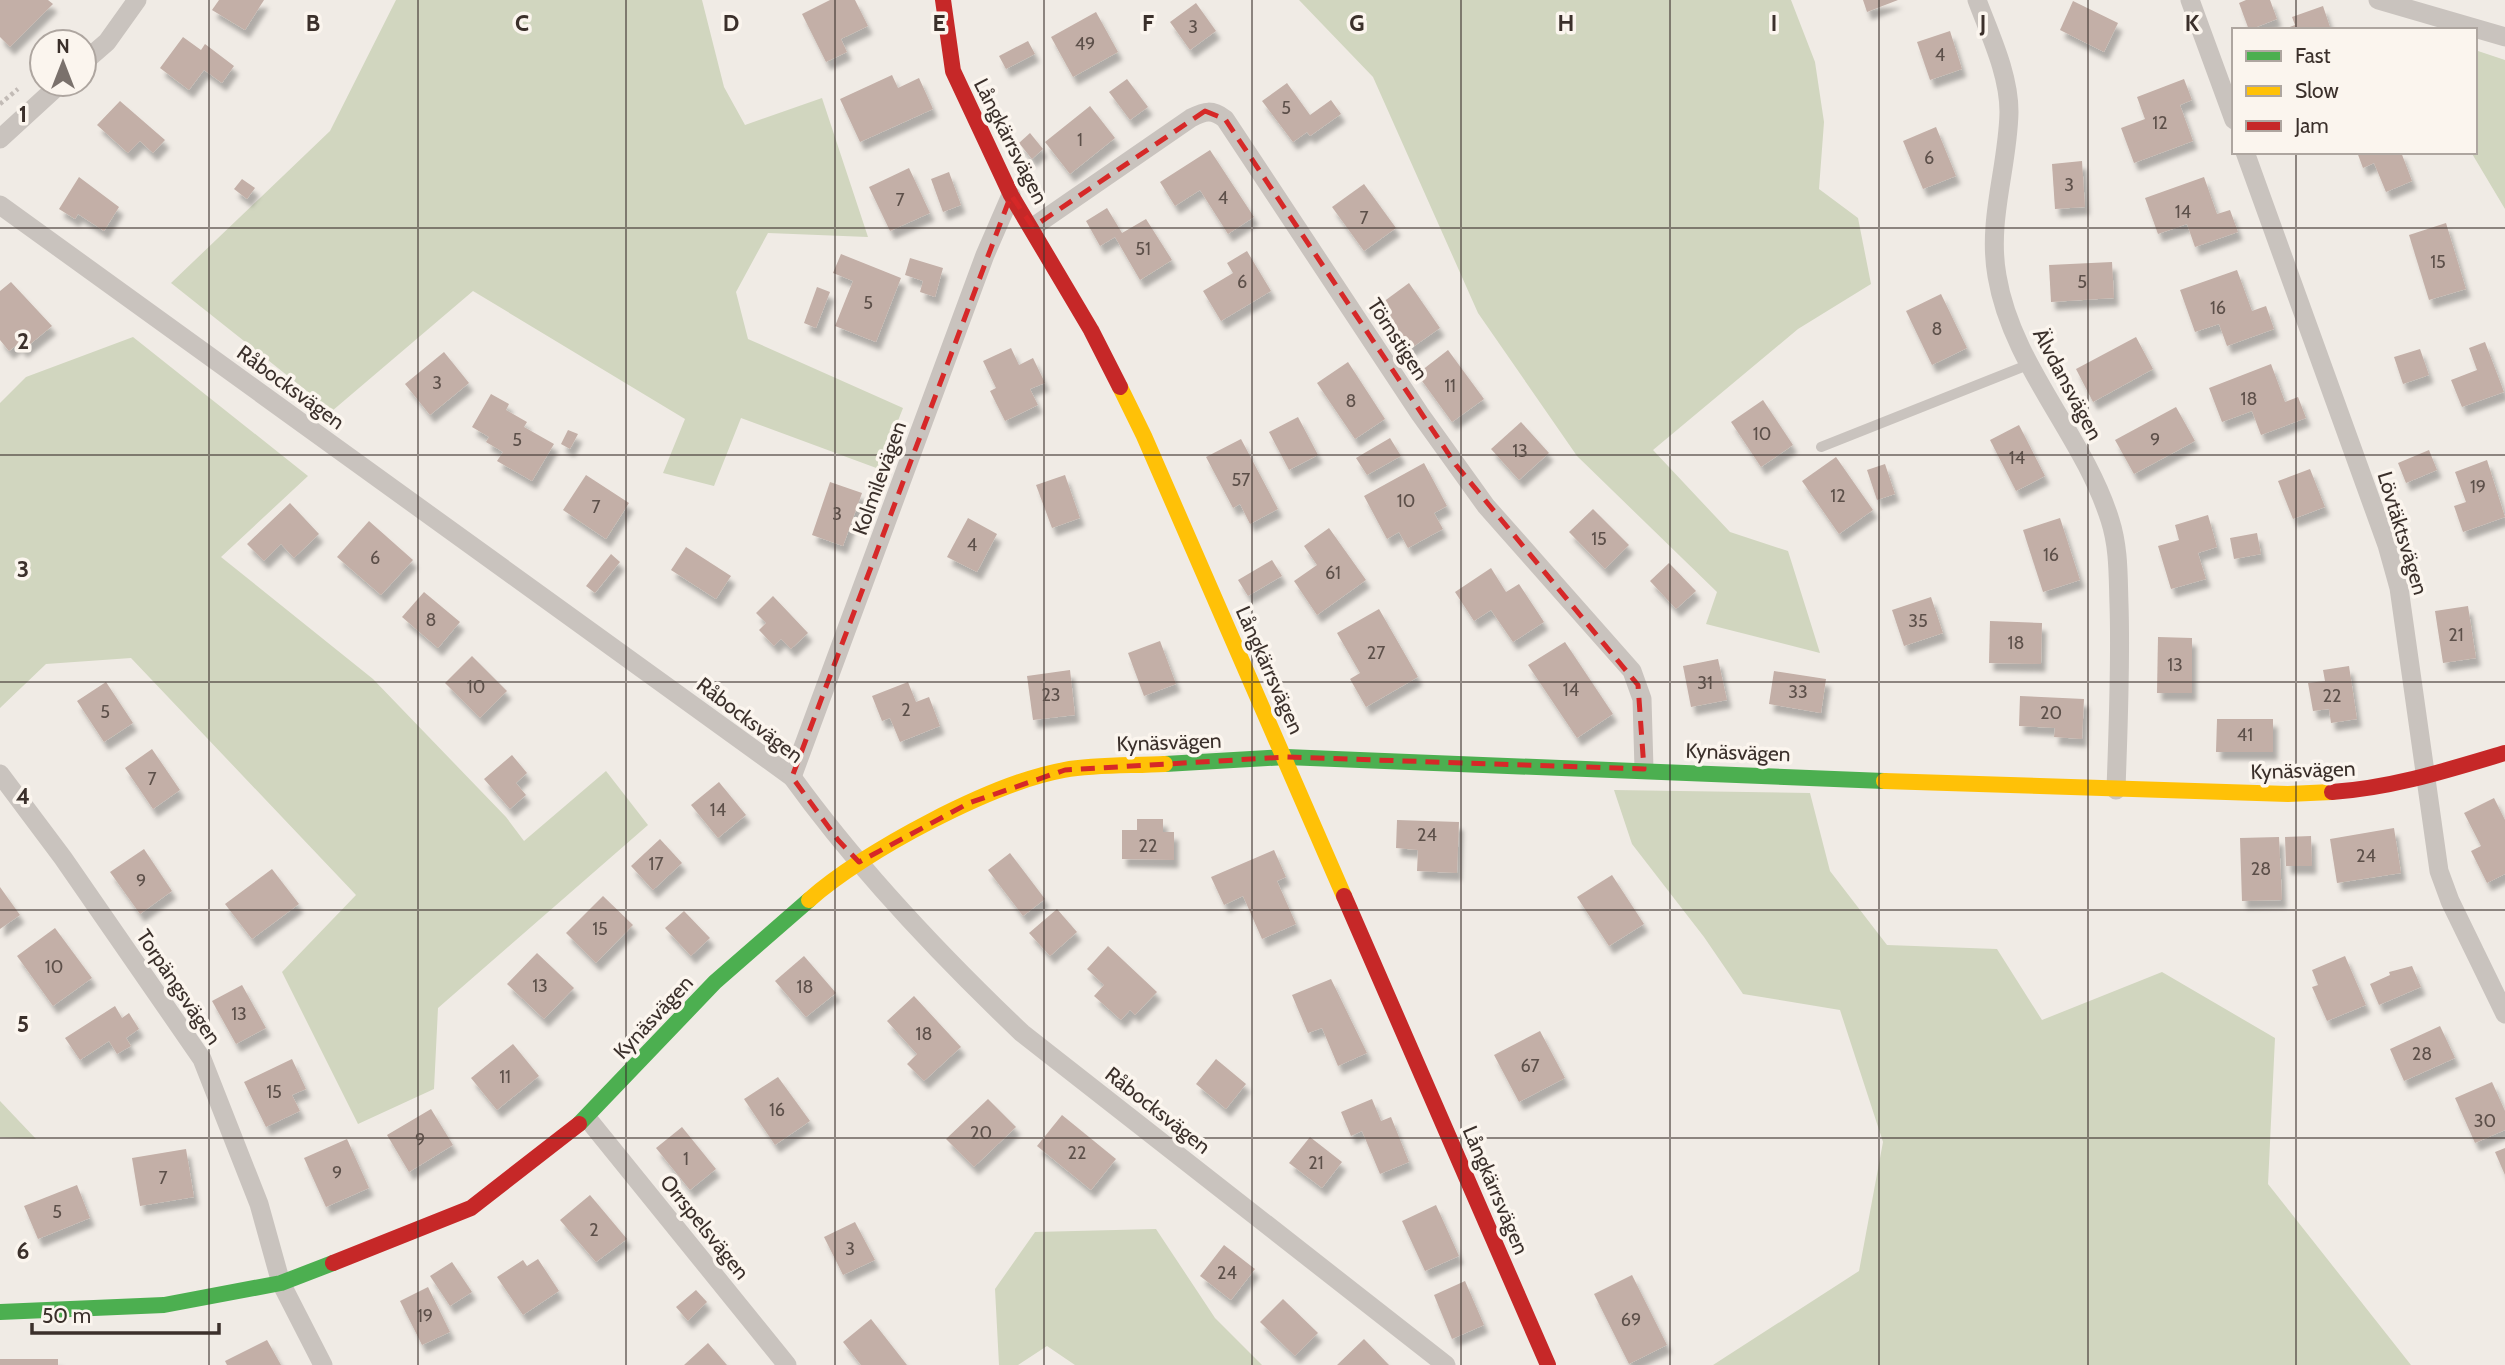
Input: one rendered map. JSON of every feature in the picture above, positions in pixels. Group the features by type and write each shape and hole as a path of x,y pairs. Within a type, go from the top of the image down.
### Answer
{"street":[{"path":"98,50 107,42 137,0"},
{"name":"Långkärrsvägen","path":"943,0 953,71 1011,195 1033,228 1091,330 1144,436 1286,757 1548,1365"},
{"name":"Älvdansvägen","path":"1977,0 1998,57 2009,112 1994,222 1997,277 2010,323 2029,364 2094,481 2110,519 2117,549 2121,663 2116,790"},
{"path":"2190,0 2232,115"},
{"path":"2378,0 2474,28"},
{"path":"2477,29 2505,37"},
{"path":"0,139 45,98"},
{"name":"Törnstigen","path":"1033,228 1191,118 1205,111 1216,112 1225,119 1420,414 1486,506 1632,671 1642,699 1644,769"},
{"name":"Lövtäktsvägen","path":"2246,154 2387,545 2399,588 2439,871 2450,901 2505,1014"},
{"name":"Kolmilevägen","path":"792,777 985,255 1011,195"},
{"name":"Råbocksvägen","path":"0,205 792,777 838,841 1022,1033 1446,1365"},
{"name":"Kynäsvägen","path":"0,1312 164,1305 281,1283 471,1208 587,1118 715,982 786,916 859,862 969,803 1031,779 1065,770 1286,757 1644,769 2116,790 2288,794 2362,790 2426,777 2505,753"},
{"name":"Torpängsvägen","path":"0,774 63,858 202,1059 259,1204 281,1283 323,1365"},
{"name":"Orrspelsvägen","path":"587,1118 787,1365"}],"lane":[{"path":"1821,447 2029,364"}],"highlighted area":[{"path":"1205,111 1225,119 1456,465 1638,685 1644,769 1286,757 1065,770 969,803 859,862 838,840 792,777 1011,195 1033,227"}],"green space":[{"path":"396,0 702,0 724,87 745,125 822,98 868,237 768,233 736,292 748,339 903,408 879,469 741,418 714,486 663,473 685,419 473,291 332,411 171,283 330,131"},
{"path":"1299,0 1791,0 1815,62 1824,122 1819,189 1858,218 1871,284 1798,329 1653,450 1730,532 1788,551 1820,653 1706,624 1717,592 1577,456 1478,313 1373,77"},
{"path":"2477,51 2505,60 2505,209 2472,154 2477,154"},
{"path":"133,337 308,476 221,557 373,679 506,817 524,841 606,771 648,825 438,1008 434,1089 358,1124 282,972 356,895 131,658 46,664 0,708 0,403 26,377"},
{"path":"1614,790 1810,793 1830,871 1887,945 1997,949 2042,1020 2162,972 2275,1038 2268,1184 2411,1365 1713,1365 1859,1271 1883,1142 1840,1010 1743,994 1704,937 1632,844"},
{"path":"0,1101 36,1139 0,1137"},
{"path":"1156,1229 1215,1318 1262,1365 1075,1365 1047,1346 1018,1365 999,1365 995,1289 1035,1232"}],"building":[{"path":"0,0 48,0 53,4 10,47 0,37"},
{"path":"219,0 264,0 245,30 212,10"},
{"path":"830,0 855,0 868,26 841,39 847,52 826,62 802,14"},
{"path":"1863,0 1898,0 1867,12"},
{"path":"2246,0 2270,0 2277,19 2248,28 2239,3"},
{"path":"2073,1 2118,23 2104,52 2060,30"},
{"path":"1196,3 1216,31 1190,50 1170,22"},
{"path":"2323,6 2330,28 2287,28 2295,25 2292,17"},
{"path":"1096,12 1118,52 1073,77 1051,37"},
{"path":"1950,31 1962,69 1930,80 1917,42"},
{"path":"183,37 201,50 205,44 234,66 222,83 204,70 189,90 160,68"},
{"path":"1028,41 1035,54 1006,69 999,56"},
{"path":"892,75 898,88 919,78 933,109 860,142 840,99"},
{"path":"1127,79 1148,107 1130,120 1109,92"},
{"path":"2184,79 2192,100 2180,105 2193,141 2134,163 2121,128 2145,119 2137,97"},
{"path":"1287,83 1310,115 1331,100 1341,114 1310,136 1307,132 1293,142 1262,101"},
{"path":"120,101 165,140 153,153 140,141 128,153 97,125"},
{"path":"1090,106 1115,138 1070,174 1045,142"},
{"path":"1936,127 1956,176 1923,189 1903,141"},
{"path":"1030,133 1043,149 1032,159 1019,143"},
{"path":"1210,150 1254,217 1228,234 1200,190 1175,206 1160,182"},
{"path":"2358,154 2402,154 2412,181 2386,192 2374,163 2363,168"},
{"path":"2082,161 2085,207 2055,209 2052,164"},
{"path":"909,168 930,213 890,231 869,187"},
{"path":"949,172 961,205 943,212 931,179"},
{"path":"79,177 119,207 104,231 78,214 75,219 59,209"},
{"path":"2204,177 2217,214 2230,210 2238,232 2195,247 2187,224 2158,234 2145,198"},
{"path":"242,179 255,188 247,199 234,189"},
{"path":"1364,184 1396,228 1364,251 1332,207"},
{"path":"1107,208 1122,233 1146,219 1172,260 1140,280 1115,237 1100,246 1086,221"},
{"path":"2446,223 2466,289 2429,300 2409,235"},
{"path":"1247,251 1271,291 1221,321 1203,291 1233,273 1227,263"},
{"path":"841,254 901,278 876,342 835,326 853,281 833,273"},
{"path":"910,258 943,268 935,297 920,292 923,281 905,275"},
{"path":"2112,262 2114,298 2051,302 2049,265"},
{"path":"2237,270 2252,311 2266,306 2274,329 2227,346 2219,324 2195,332 2180,290"},
{"path":"11,282 52,326 23,350 18,344 9,351 0,340 0,291"},
{"path":"1409,283 1440,328 1410,349 1379,305"},
{"path":"817,287 830,292 816,328 804,323"},
{"path":"1941,294 1967,348 1932,365 1906,311"},
{"path":"2136,337 2153,369 2093,402 2076,369"},
{"path":"2485,342 2504,392 2462,407 2451,380 2477,370 2469,348"},
{"path":"1011,348 1019,365 1033,358 1045,383 1030,389 1038,405 1005,421 990,391 996,388 983,361"},
{"path":"2420,349 2429,375 2403,384 2394,357"},
{"path":"1448,350 1484,399 1452,422 1417,374"},
{"path":"444,352 469,383 430,415 405,384"},
{"path":"1348,362 1385,419 1355,439 1317,383"},
{"path":"2271,364 2285,402 2298,397 2306,418 2261,435 2252,411 2222,422 2209,388"},
{"path":"491,394 509,404 506,410 527,422 524,427 554,444 532,481 497,461 503,452 486,442 489,437 472,427"},
{"path":"1763,400 1793,445 1761,467 1731,422"},
{"path":"2176,407 2195,441 2134,474 2115,440"},
{"path":"1298,417 1318,455 1289,470 1269,432"},
{"path":"1521,422 1549,453 1519,480 1491,449"},
{"path":"2019,425 2045,476 2016,491 1990,440"},
{"path":"568,430 578,434 570,449 561,444"},
{"path":"1390,438 1401,456 1367,475 1356,458"},
{"path":"1241,439 1278,509 1250,524 1240,504 1233,508 1206,457"},
{"path":"2429,450 2437,470 2406,483 2398,463"},
{"path":"1836,457 1873,510 1839,534 1802,481"},
{"path":"2487,460 2505,517 2463,532 2454,506 2466,502 2455,472"},
{"path":"1424,463 1447,506 1434,513 1443,529 1408,548 1399,532 1387,539 1364,496"},
{"path":"1885,464 1895,494 1877,500 1867,470"},
{"path":"2310,469 2325,507 2293,519 2278,481"},
{"path":"586,475 629,503 606,539 563,510"},
{"path":"1065,475 1080,518 1052,528 1036,485"},
{"path":"830,482 862,493 843,546 812,535"},
{"path":"290,503 319,534 294,558 281,544 264,561 247,544"},
{"path":"1593,509 1629,545 1605,569 1569,532"},
{"path":"2208,515 2217,547 2198,553 2206,579 2171,589 2158,546 2179,540 2175,525"},
{"path":"968,518 997,534 977,572 947,557"},
{"path":"2060,518 2080,580 2043,592 2023,530"},
{"path":"369,521 413,560 381,595 337,557"},
{"path":"1329,528 1366,580 1317,615 1294,581 1317,565 1304,546"},
{"path":"2257,533 2261,554 2234,559 2230,538"},
{"path":"686,547 731,576 716,599 671,570"},
{"path":"611,554 620,562 595,593 586,586"},
{"path":"1272,560 1282,576 1248,596 1238,580"},
{"path":"1669,563 1696,591 1676,609 1650,581"},
{"path":"1491,568 1506,592 1519,584 1544,622 1513,642 1491,610 1474,621 1455,592"},
{"path":"424,592 460,622 438,648 402,617"},
{"path":"773,596 808,633 791,649 781,639 774,646 759,630 766,623 756,613"},
{"path":"1931,597 1943,633 1904,646 1892,610"},
{"path":"2468,606 2476,658 2443,663 2435,611"},
{"path":"1379,609 1418,677 1366,707 1350,679 1360,673 1337,633"},
{"path":"1990,621 2042,623 2041,664 1989,663"},
{"path":"2158,637 2192,638 2192,693 2157,693"},
{"path":"1160,641 1176,684 1144,696 1128,653"},
{"path":"1565,642 1613,714 1577,738 1528,665"},
{"path":"472,656 507,691 480,718 445,683"},
{"path":"1718,659 1727,700 1691,707 1683,666"},
{"path":"2349,666 2357,719 2331,723 2329,709 2313,711 2308,683 2325,681 2323,670"},
{"path":"1070,670 1075,715 1033,720 1027,676"},
{"path":"1774,671 1826,679 1821,713 1769,704"},
{"path":"106,682 133,723 104,742 77,701"},
{"path":"908,682 916,702 929,697 940,726 900,742 890,718 882,721 872,696"},
{"path":"2020,696 2084,699 2082,739 2054,737 2055,728 2019,726"},
{"path":"2217,719 2273,719 2273,752 2216,752"},
{"path":"152,749 180,790 153,809 125,768"},
{"path":"512,755 527,773 516,783 526,795 510,809 484,779"},
{"path":"719,782 746,815 718,838 691,805"},
{"path":"2494,798 2505,820 2505,874 2487,883 2471,851 2481,846 2464,813"},
{"path":"1137,819 1163,819 1163,832 1174,832 1174,860 1122,859 1122,830 1137,830"},
{"path":"1397,820 1459,822 1457,873 1417,871 1418,850 1396,848"},
{"path":"2394,828 2401,873 2337,883 2330,839"},
{"path":"2311,836 2312,866 2286,866 2285,837"},
{"path":"2279,837 2282,900 2242,901 2240,838"},
{"path":"660,839 682,863 653,890 631,866"},
{"path":"144,849 172,891 140,914 110,872"},
{"path":"1274,850 1286,877 1277,881 1296,924 1262,939 1243,896 1224,905 1211,877"},
{"path":"1010,853 1045,899 1023,916 988,870"},
{"path":"272,869 299,904 252,939 225,904"},
{"path":"1612,875 1644,924 1609,946 1577,897"},
{"path":"0,887 20,915 0,929"},
{"path":"603,896 633,925 596,963 566,933"},
{"path":"1057,909 1077,932 1050,956 1029,933"},
{"path":"684,911 710,938 691,956 665,928"},
{"path":"55,928 92,978 53,1006 17,956"},
{"path":"1108,946 1157,992 1135,1015 1130,1010 1121,1020 1094,996 1104,985 1087,969"},
{"path":"537,953 574,988 544,1019 507,984"},
{"path":"804,956 836,993 806,1017 775,981"},
{"path":"2345,956 2366,1005 2327,1021 2312,987 2318,985 2312,970"},
{"path":"2412,966 2421,987 2379,1005 2370,984 2390,975 2389,972"},
{"path":"1331,979 1367,1053 1338,1066 1322,1028 1308,1033 1292,995"},
{"path":"242,985 266,1028 236,1044 212,1001"},
{"path":"914,996 961,1047 924,1081 907,1064 917,1054 887,1021"},
{"path":"115,1006 122,1018 129,1013 139,1029 126,1038 131,1046 117,1054 109,1041 80,1060 65,1038"},
{"path":"2440,1026 2455,1058 2404,1081 2390,1049"},
{"path":"1540,1031 1565,1078 1519,1102 1494,1055"},
{"path":"513,1044 539,1076 497,1110 471,1078"},
{"path":"292,1059 306,1089 292,1095 300,1111 266,1127 244,1082"},
{"path":"1216,1059 1246,1084 1226,1109 1196,1084"},
{"path":"778,1077 810,1121 775,1145 744,1099"},
{"path":"2492,1082 2505,1111 2505,1130 2475,1143 2455,1098"},
{"path":"988,1099 1016,1127 974,1167 946,1139"},
{"path":"1372,1099 1381,1121 1391,1117 1409,1162 1380,1174 1362,1131 1351,1136 1341,1112"},
{"path":"431,1109 453,1145 409,1172 387,1135"},
{"path":"1062,1115 1116,1159 1091,1190 1037,1146"},
{"path":"682,1127 716,1169 690,1190 656,1148"},
{"path":"1310,1137 1342,1162 1322,1188 1289,1163"},
{"path":"347,1139 369,1188 326,1207 304,1158"},
{"path":"2505,1148 2505,1175 2495,1152"},
{"path":"186,1149 194,1197 140,1206 132,1158"},
{"path":"77,1185 90,1218 38,1239 24,1206"},
{"path":"590,1195 627,1239 596,1262 560,1220"},
{"path":"1436,1205 1459,1256 1425,1271 1402,1221"},
{"path":"855,1222 875,1260 843,1275 824,1237"},
{"path":"1224,1245 1255,1269 1231,1300 1200,1276"},
{"path":"538,1259 559,1291 523,1315 497,1277 523,1260 527,1266"},
{"path":"452,1262 472,1292 450,1306 430,1276"},
{"path":"1632,1275 1667,1345 1629,1364 1594,1294"},
{"path":"1465,1281 1484,1325 1452,1339 1434,1295"},
{"path":"428,1287 450,1332 422,1345 400,1301"},
{"path":"696,1290 707,1302 688,1321 676,1307"},
{"path":"1283,1299 1318,1333 1295,1356 1260,1322"},
{"path":"871,1319 907,1365 861,1365 843,1342"},
{"path":"1364,1339 1389,1365 1337,1365"},
{"path":"267,1340 281,1365 227,1365 225,1361"},
{"path":"708,1343 727,1365 684,1365"},
{"path":"0,1359 58,1359 58,1365 0,1365"}],"traffic: fast":[{"path":"1165,764 1286,757 1884,781"},
{"path":"579,1124 715,982 809,900"},
{"path":"0,1312 164,1305 281,1283 333,1263"}],"traffic: slow":[{"path":"1120,387 1144,436 1344,896"},
{"path":"809,900 862,861 895,841 966,804 1002,789 1035,777 1076,768 1165,764"},
{"path":"1884,781 2288,794 2332,792"}],"traffic: jam":[{"path":"943,0 953,71 1011,195 1091,330 1120,387"},
{"path":"2332,792 2398,782 2505,753"},
{"path":"1344,896 1548,1365"},
{"path":"333,1263 471,1208 579,1124"}]}
